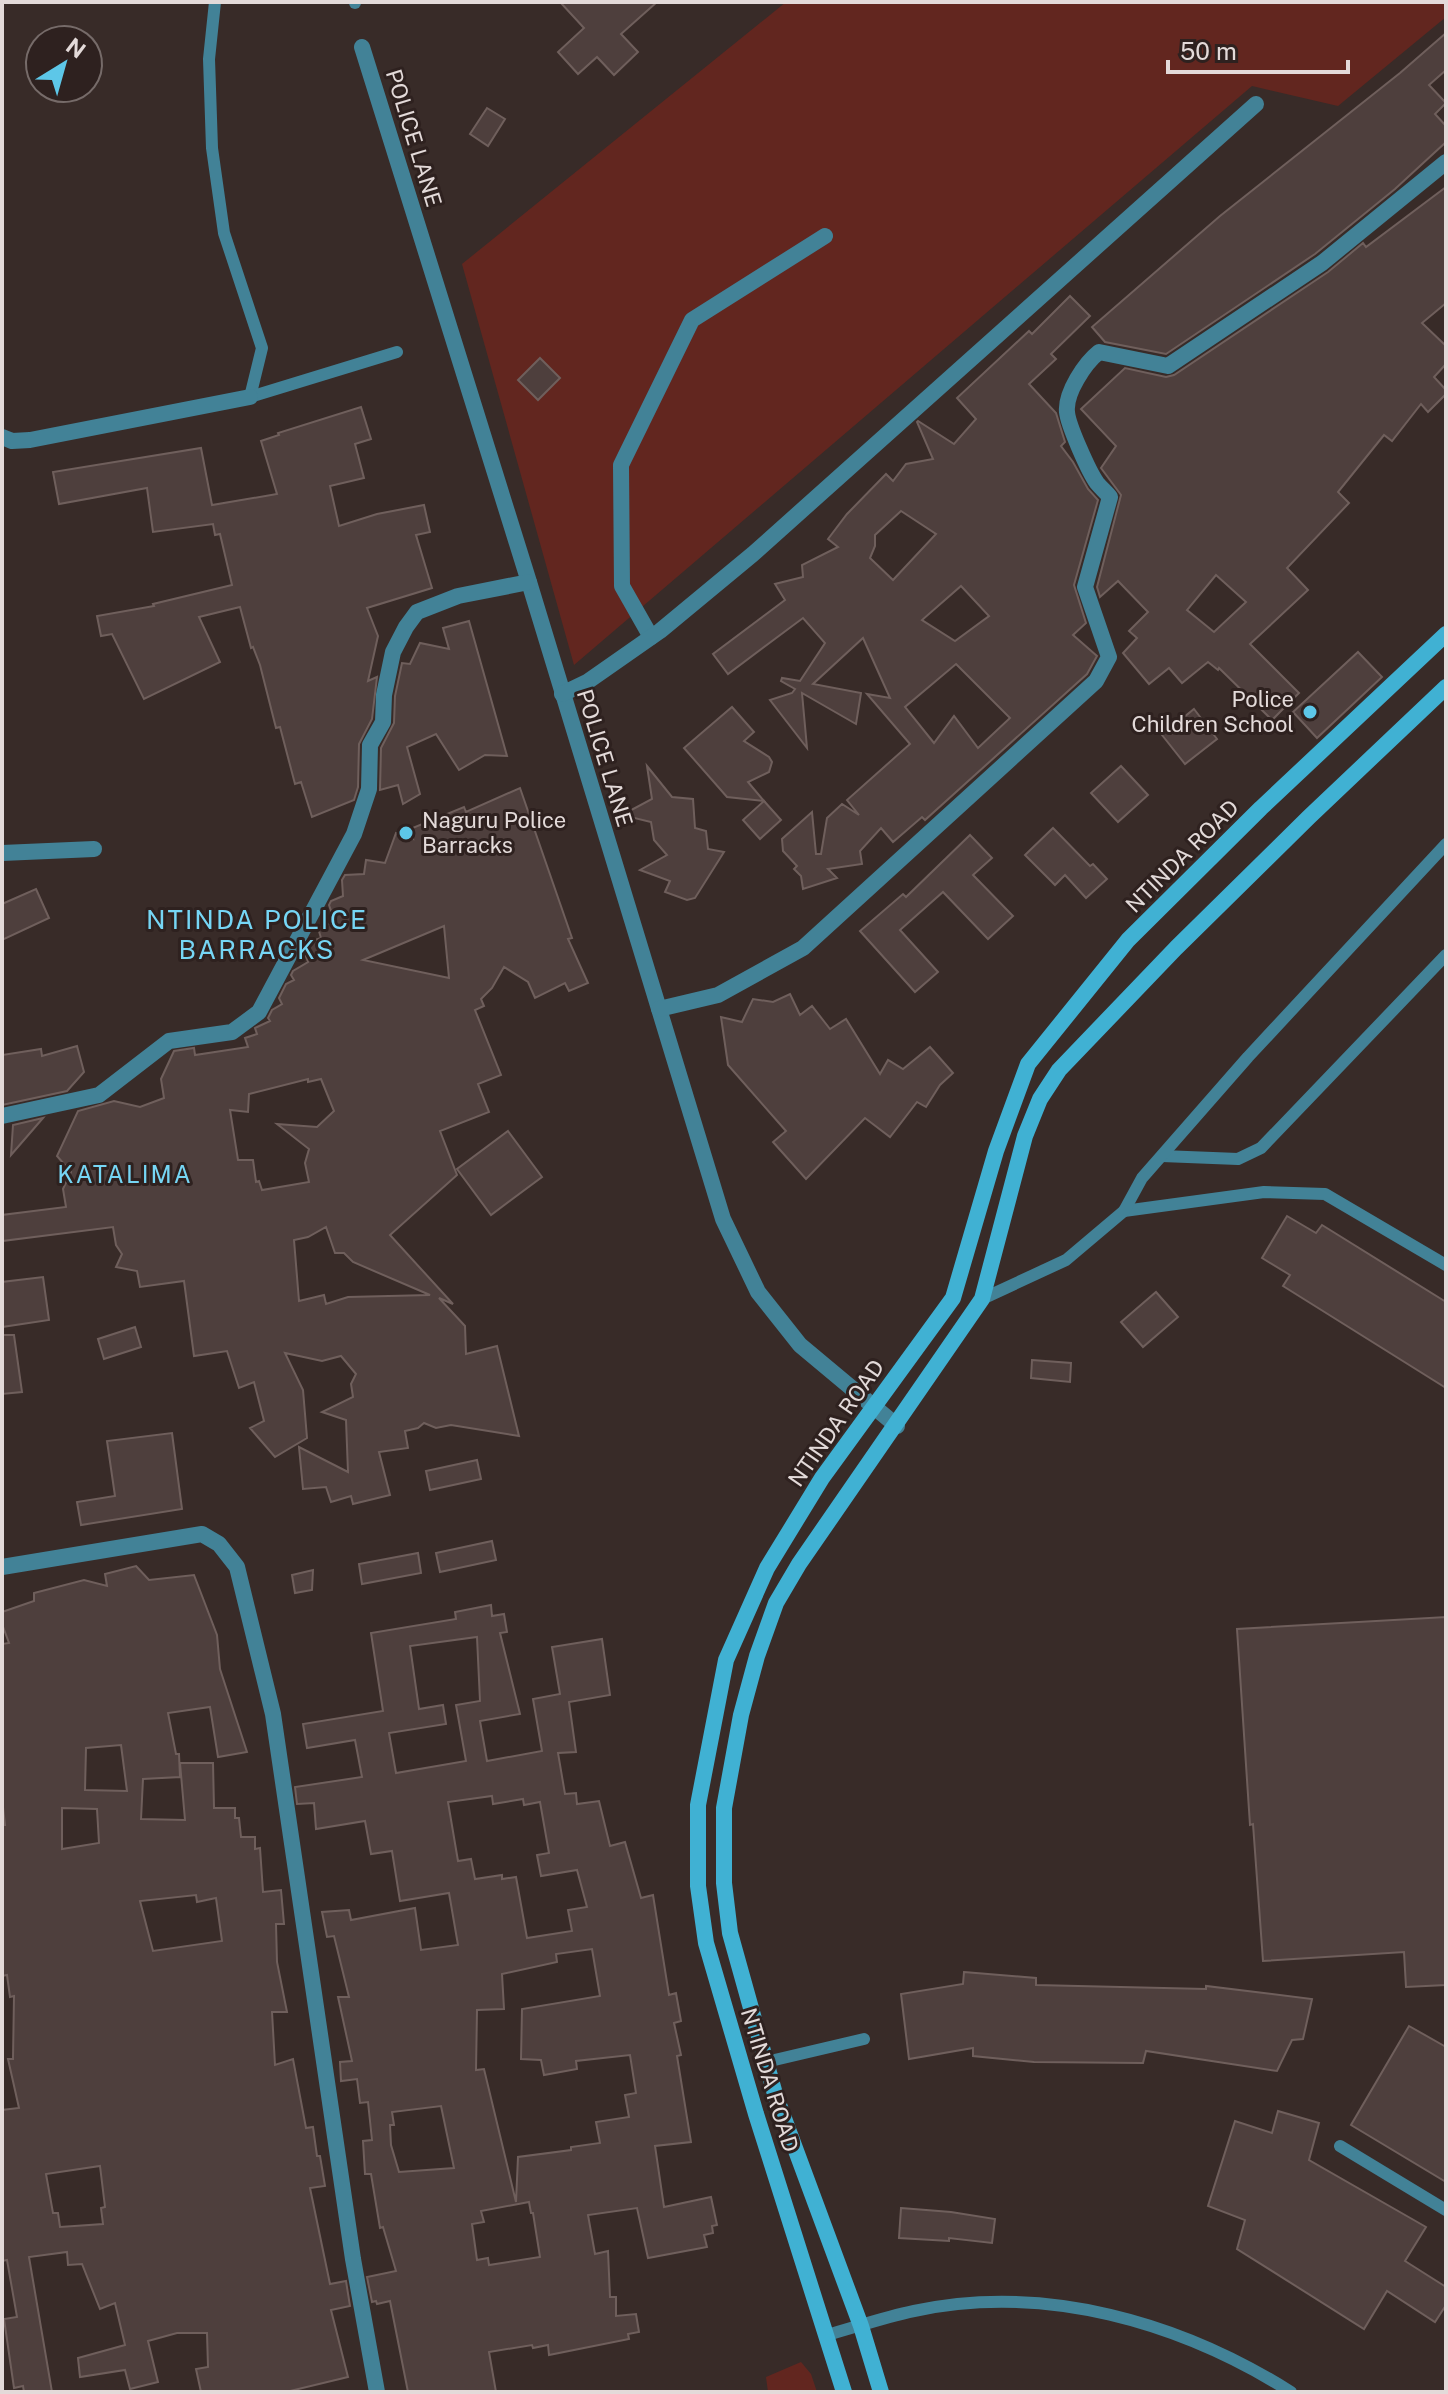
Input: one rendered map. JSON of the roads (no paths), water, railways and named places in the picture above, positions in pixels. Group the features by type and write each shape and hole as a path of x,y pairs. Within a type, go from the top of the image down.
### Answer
{"main road":[{"name":"NTINDA ROAD","path":"844,2392 756,2114 706,1943 698,1886 698,1805 726,1660 767,1568 814,1490 953,1298 996,1151 1028,1064 1128,940 1261,808 1446,634"},
{"name":"NTINDA ROAD","path":"881,2392 861,2326 775,2094 730,1933 724,1883 724,1808 741,1715 757,1656 776,1603 858,1476 897,1426 982,1299 1025,1136 1040,1099 1059,1070 1276,849 1446,687"}],"street":[{"name":"POLICE LANE","path":"362,47 723,1219 758,1292 800,1345 897,1426"},
{"path":"562,694 587,682 651,637 817,498 1256,104"},
{"path":"659,1009 718,995 803,948 1096,681 1109,657 1085,587 1110,497 1092,473 1067,414 1072,392 1087,362 1099,352 1168,366 1322,263 1446,162"},
{"path":"651,637 622,586 621,465 692,320 825,236"},
{"path":"2,437 12,441 39,438 250,397"},
{"path":"2,1116 99,1095 169,1041 232,1032 259,1012 354,834 369,789 370,745 383,722 384,695 393,652 406,627 417,612 458,596 529,582"},
{"path":"2,853 94,849"},
{"path":"2,1567 202,1534 219,1544 237,1567 273,1714 353,2259 377,2392"}],"lane":[{"path":"215,2 209,59 212,148 224,233 262,348 250,397"},
{"path":"250,397 397,352"},
{"path":"982,1299 1066,1260 1124,1211 1142,1178 1248,1057 1446,844"},
{"path":"1162,1156 1238,1159 1261,1148 1446,955"},
{"path":"1124,1211 1264,1192 1325,1194 1446,1265"},
{"path":"766,2062 864,2039"},
{"path":"1340,2146 1446,2210"},
{"path":"827,2335 931,2309 992,2302 1056,2303 1120,2316 1193,2340 1291,2392"}],"place":[{"name":"Police Children School","path":"1310,712"},
{"name":"Naguru Police Barracks","path":"406,833"}],"district":[{"name":"NTINDA POLICE BARRACKS","path":"257,934"},
{"name":"KATALIMA","path":"125,1174"}]}
